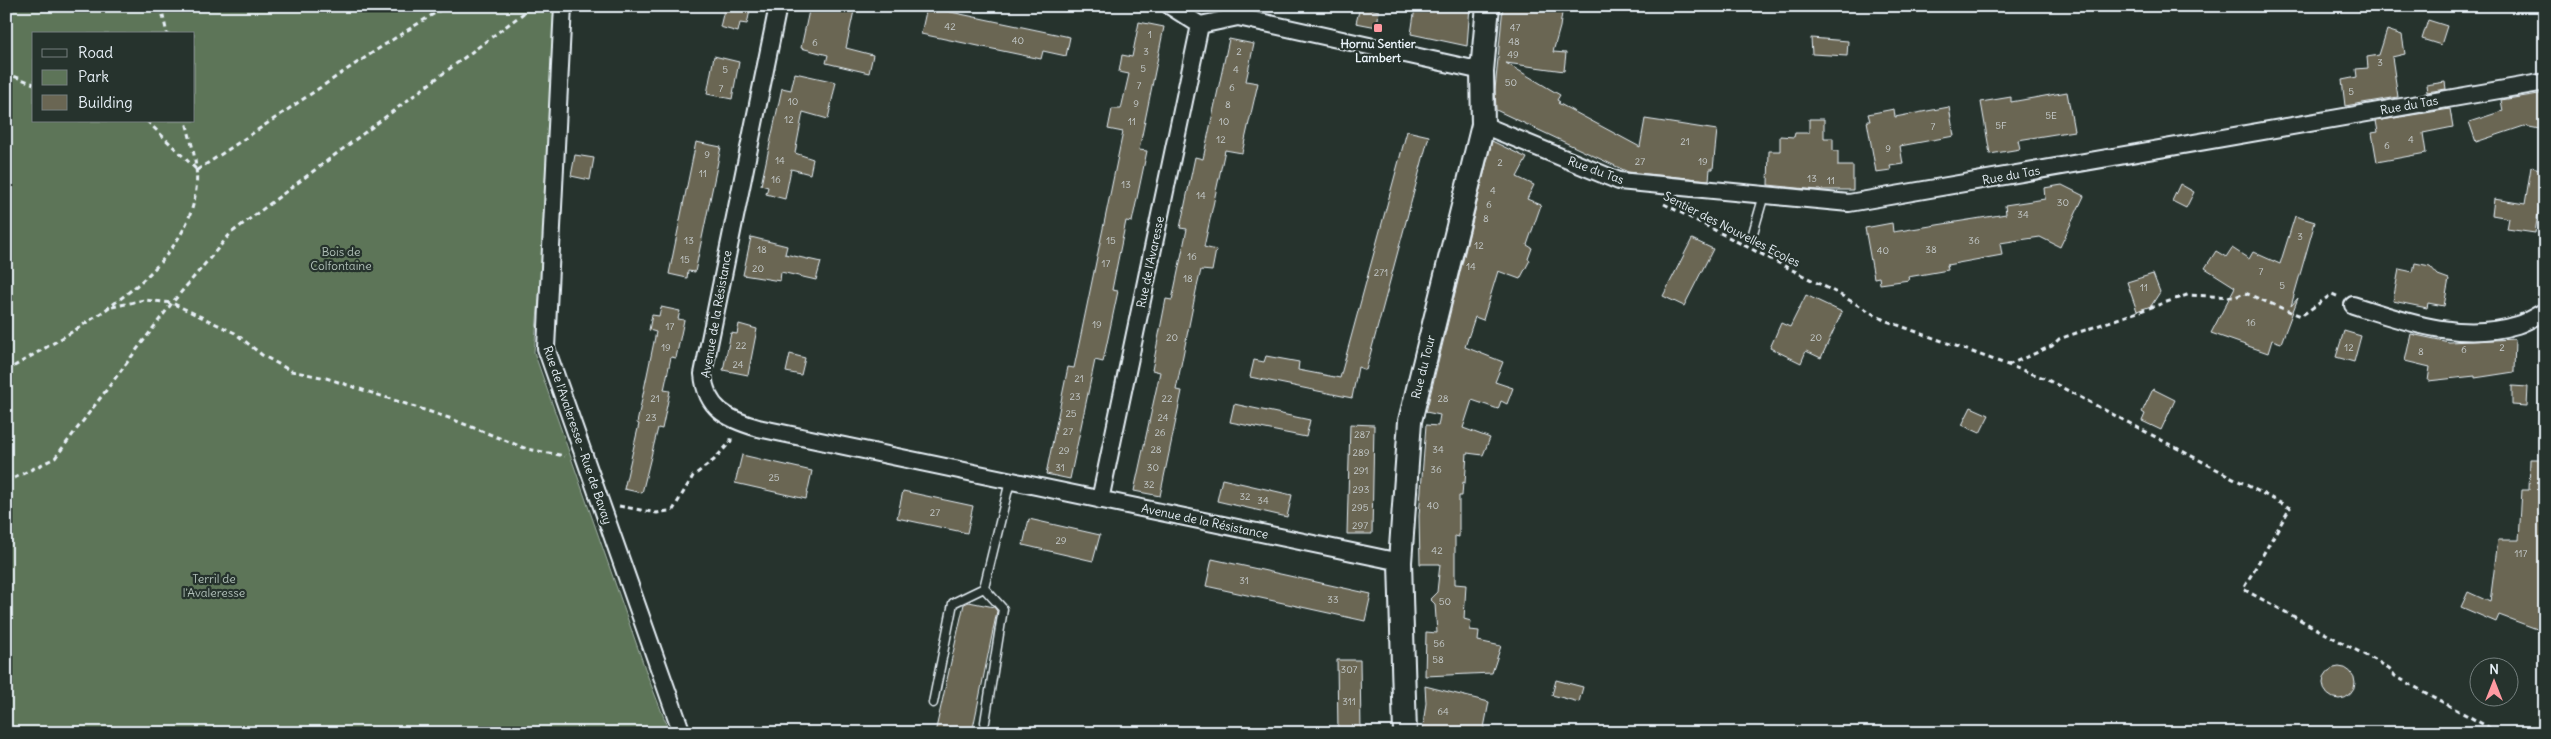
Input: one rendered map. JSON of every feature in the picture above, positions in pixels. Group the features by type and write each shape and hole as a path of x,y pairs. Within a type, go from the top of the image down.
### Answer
{"street":[{"name":"Rue de l'Avaleresse - Rue de Bavay","path":"563,6 546,348 682,733"},
{"name":"Avenue de la Résistance","path":"778,6 703,374 704,391 715,406 733,421 758,428 1400,562"},
{"path":"1170,6 1200,25 1238,17 1482,72"},
{"name":"Rue du Tour","path":"1405,733 1400,562 1410,422 1483,125 1482,72 1488,6"},
{"name":"Rue de l'Avaresse","path":"1100,500 1200,25"},
{"name":"Rue du Tas","path":"1483,125 1619,181 1849,203 2545,82"},
{"path":"2353,305 2417,326 2454,332 2483,331 2518,325 2545,311"}],"lane":[{"path":"1753,233 1764,195"},
{"path":"984,588 1010,481"},
{"path":"933,703 953,603 984,588"},
{"path":"984,588 1003,609 985,722"}],"path":[{"path":"161,6 167,32"},
{"path":"197,170 274,121 329,80 447,6"},
{"path":"6,482 55,458 172,303 231,233 533,6"},
{"path":"6,73 32,83"},
{"path":"149,122 197,170"},
{"path":"6,371 112,307 168,254 181,234 196,190 197,170 186,122"},
{"name":"Sentier des Nouvelles Ecoles","path":"1662,203 1837,293 1884,320 2044,378 2290,508 2243,589 2390,668 2395,676 2499,733"},
{"path":"2007,365 2052,346 2059,340 2187,294 2235,298 2245,293 2301,316 2332,294 2353,305"},
{"path":"112,307 144,300 172,303 235,333 262,355 291,371 326,378 450,418 527,449 567,456 589,466"},
{"path":"602,504 633,507 657,513 673,510 693,476 714,460 731,442 733,421"}],"green space":[{"name":"Bois de Colfontaine","path":"6,6 566,6 534,352 648,677 670,733 6,733"}],"building":[{"path":"725,6 751,6 747,24 740,23 738,32 720,27"},
{"path":"810,6 855,6 846,48 873,55 869,73 826,63 828,55 801,48"},
{"path":"1435,6 1470,6 1467,46 1411,34 1415,8 1434,11"},
{"path":"1503,6 1563,6 1560,27 1553,52 1566,53 1564,71 1506,63 1560,95 1557,100 1560,102 1558,103 1640,147 1645,119 1717,130 1713,169 1710,169 1709,180 1628,172 1496,110 1495,90"},
{"path":"927,7 1070,37 1066,56 1043,51 1041,59 921,34"},
{"path":"1360,7 1379,11 1377,27 1356,23"},
{"path":"2428,20 2447,26 2441,45 2422,39"},
{"path":"1139,22 1164,27 1139,150 1147,151 1132,222 1126,221 1112,290 1118,291 1103,362 1095,360 1070,479 1046,474 1068,367 1074,368 1123,132 1108,129 1112,109 1121,109 1129,74 1119,72 1122,55 1132,57"},
{"path":"2387,30 2402,35 2405,54 2392,57 2398,97 2345,106 2342,80 2357,77 2356,69 2368,68 2367,57 2379,55"},
{"path":"1811,38 1848,41 1847,56 1812,54"},
{"path":"1229,39 1254,44 1246,81 1258,83 1242,153 1225,150 1204,247 1216,250 1212,271 1201,270 1196,291 1176,390 1182,391 1160,496 1134,491 1160,372 1152,370 1166,299 1172,300 1187,229 1180,228 1195,157 1203,159"},
{"path":"714,56 739,62 732,99 707,94"},
{"path":"795,73 836,82 828,119 803,112 795,153 813,159 810,174 791,169 785,199 766,194 768,187 761,185 782,88 791,90"},
{"path":"2445,82 2446,89 2427,92 2426,85"},
{"path":"2067,92 2074,131 2018,140 2020,149 1990,154 1981,102 2011,97 2011,102"},
{"path":"2545,93 2545,130 2524,126 2476,142 2469,122 2503,111 2501,100"},
{"path":"1949,107 1954,136 1900,146 1903,164 1890,166 1891,170 1876,172 1867,121 1870,121 1868,114 1894,109 1895,117"},
{"path":"2450,109 2453,127 2423,133 2426,153 2377,162 2372,133 2378,132 2376,121"},
{"path":"1809,119 1824,119 1824,138 1833,138 1833,151 1838,151 1838,166 1853,166 1853,190 1817,190 1768,185 1769,151 1780,151 1780,136 1794,137 1795,133 1809,133"},
{"path":"1407,131 1429,136 1366,370 1358,367 1352,398 1250,377 1254,360 1264,362 1266,356 1299,362 1298,370 1340,378"},
{"path":"1492,141 1527,158 1517,177 1534,185 1527,199 1541,205 1527,245 1532,248 1528,259 1530,260 1520,279 1498,271 1483,320 1475,317 1465,347 1503,362 1495,382 1513,388 1507,404 1501,401 1498,409 1472,400 1463,428 1490,438 1483,455 1467,453 1465,483 1463,482 1462,496 1459,496 1459,537 1455,536 1455,584 1466,585 1464,619 1471,621 1470,630 1479,631 1478,641 1501,646 1492,673 1425,676 1426,632 1437,633 1435,604 1430,599 1437,592 1440,564 1420,564 1419,516 1426,425 1438,426 1440,415 1426,412"},
{"path":"696,142 721,147 695,272 688,271 687,278 669,274"},
{"path":"575,155 594,158 590,180 571,176"},
{"path":"2531,167 2545,170 2545,207 2539,207 2535,233 2507,229 2509,218 2492,215 2494,199 2525,204"},
{"path":"2180,184 2194,192 2186,208 2172,201"},
{"path":"2062,185 2084,196 2060,247 2040,237 2000,243 2002,255 1947,265 1948,270 1908,277 1909,280 1880,284 1879,277 1874,278 1865,228 1892,223 1893,232 2006,214 2005,205 2045,199 2044,188"},
{"path":"2295,216 2315,222 2291,306 2298,298 2281,343 2272,340 2268,353 2211,333 2235,287 2205,268 2216,251 2226,257 2232,248 2249,259 2253,252 2280,264"},
{"path":"751,237 787,246 785,254 821,262 816,280 781,272 780,281 743,275"},
{"path":"1692,239 1713,249 1684,306 1663,296"},
{"path":"2415,263 2430,266 2438,275 2449,279 2444,306 2428,303 2427,308 2393,301 2399,269 2413,272"},
{"path":"2153,274 2160,292 2151,306 2137,311 2127,282"},
{"path":"1806,295 1842,312 1821,358 1806,351 1801,363 1770,348 1781,323 1790,327"},
{"path":"661,307 680,311 678,319 684,320 676,358 671,357 664,390 670,391 662,429 658,428 642,493 624,489 639,424 637,423 656,332 649,330 652,315 659,316"},
{"path":"739,324 757,329 748,375 723,370 731,333 737,334"},
{"path":"2344,331 2361,336 2354,362 2336,357"},
{"path":"2411,334 2449,342 2515,339 2514,372 2475,378 2475,376 2428,381 2430,367 2405,361"},
{"path":"790,354 805,358 801,375 786,372"},
{"path":"2512,386 2528,387 2527,406 2512,405"},
{"path":"2153,389 2175,400 2161,430 2142,421 2145,414 2142,412"},
{"path":"1234,404 1310,420 1306,437 1230,422"},
{"path":"1971,407 1989,415 1980,433 1962,425"},
{"path":"1350,424 1374,425 1372,534 1347,534"},
{"path":"742,455 812,471 806,499 735,483"},
{"path":"2530,459 2545,459 2545,632 2499,615 2496,622 2461,607 2468,592 2490,602 2498,540 2519,540 2522,490 2529,490"},
{"path":"1222,479 1292,495 1287,517 1217,501"},
{"path":"903,491 973,506 967,533 897,518"},
{"path":"1029,519 1100,535 1093,561 1023,545"},
{"path":"1212,559 1371,594 1365,621 1206,586"},
{"path":"969,602 994,607 997,611 972,733 935,733 964,604"},
{"path":"1337,660 1360,660 1361,733 1338,733"},
{"path":"2339,667 2350,672 2355,683 2350,694 2339,699 2328,694 2323,683 2328,672"},
{"path":"1556,680 1583,687 1579,702 1552,695"},
{"path":"1425,686 1489,702 1483,733 1422,733 1426,703"}],"place":[{"name":"Hornu Sentier Lambert","path":"1378,28"}],"park label":[{"name":"Terril de l'Avaleresse","path":"214,585"}]}
